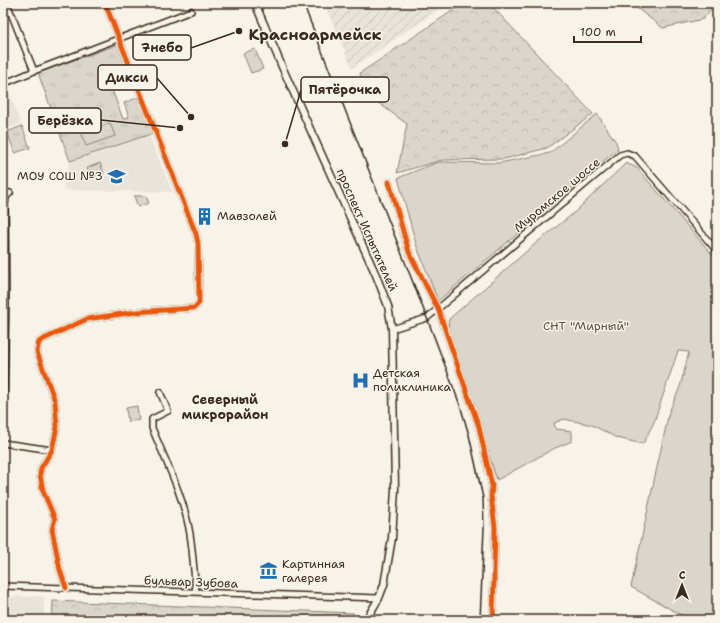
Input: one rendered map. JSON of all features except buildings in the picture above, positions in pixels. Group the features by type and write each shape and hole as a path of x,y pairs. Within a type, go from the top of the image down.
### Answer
{"main road":[{"name":"проспект Испытателей","path":"255,3 283,69 376,275 388,306 392,329 394,508 392,538 388,570 384,585 379,598 366,620"}],"street":[{"path":"7,3 34,71"},
{"path":"66,588 60,570 52,529 55,519 43,491 40,474 41,468 52,450 57,427 55,401 36,352 39,342 87,319 136,312 194,308 199,303 198,243 196,234 105,3"},
{"path":"3,84 192,11"},
{"name":"Муромское шоссе","path":"392,329 427,318 620,155 627,153 635,156 717,251"},
{"path":"389,182 409,252 438,309 479,427 492,486 491,496 495,527 493,620"},
{"path":"3,426 5,205 6,197 10,194"},
{"path":"160,392 168,411 152,419 152,428 175,485 190,534 196,592"},
{"path":"3,443 52,450"},
{"name":"бульвар Зубова","path":"3,586 379,598"}],"shaded area":[{"path":"324,3 445,3 437,11 352,68"},
{"path":"7,87 21,124 3,130 3,89"},
{"name":"МОУ СОШ №3","path":"149,135 172,192 63,190 70,161"},
{"path":"3,596 44,597 44,620 3,620"}],"green space":[{"path":"464,3 489,3 593,114 547,148 504,159 442,160 397,173 407,124 365,93 360,73"},
{"path":"630,3 716,3 703,19 663,28"},
{"path":"119,44 135,85 120,91 114,77 108,79 123,119 129,117 124,103 139,97 154,133 70,161 38,73"},
{"path":"255,49 263,69 251,73 243,53"},
{"path":"597,114 616,142 618,149 438,301 416,244 398,178 438,162 499,163 550,153"},
{"path":"110,123 115,136 86,146 81,134"},
{"path":"22,126 30,148 15,153 7,132"},
{"path":"100,163 104,173 91,178 87,168"},
{"name":"СНТ \"Мирный\"","path":"626,163 637,168 717,260 717,620 690,620 631,587 669,412 680,387 689,352 678,351 654,422 643,444 617,438 592,425 564,419 554,423 556,429 572,431 572,441 553,449 497,480 448,329 449,319 535,244 575,212"},
{"path":"134,196 146,196 149,203 138,207"},
{"path":"137,406 139,420 128,422 126,408"},
{"path":"53,601 354,613 350,620 52,620"}],"railway":[{"path":"303,3 427,318 460,405 469,435 483,498 484,528 480,620"}],"cycle path":[{"path":"66,588 60,570 52,529 55,519 43,491 40,474 41,468 52,450 57,427 55,401 37,352 39,342 87,319 136,312 194,308 199,303 198,243 196,234 105,3"},
{"path":"389,182 409,252 438,309 479,427 492,486 491,496 495,527 493,620"}],"place":[{"name":"7небо","path":"239,31"},
{"name":"Дикси","path":"191,117"},
{"name":"Берёзка","path":"180,128"},
{"name":"Пятёрочка","path":"285,144"},
{"name":"МОУ СОШ №3","path":"116,176"},
{"name":"Мавзолей","path":"204,216"},
{"name":"Детская поликлиника","path":"360,380"},
{"name":"Картинная галерея","path":"269,571"}],"district":[{"name":"Красноармейск","path":"315,34"},
{"name":"Северный микрорайон","path":"225,406"}]}
